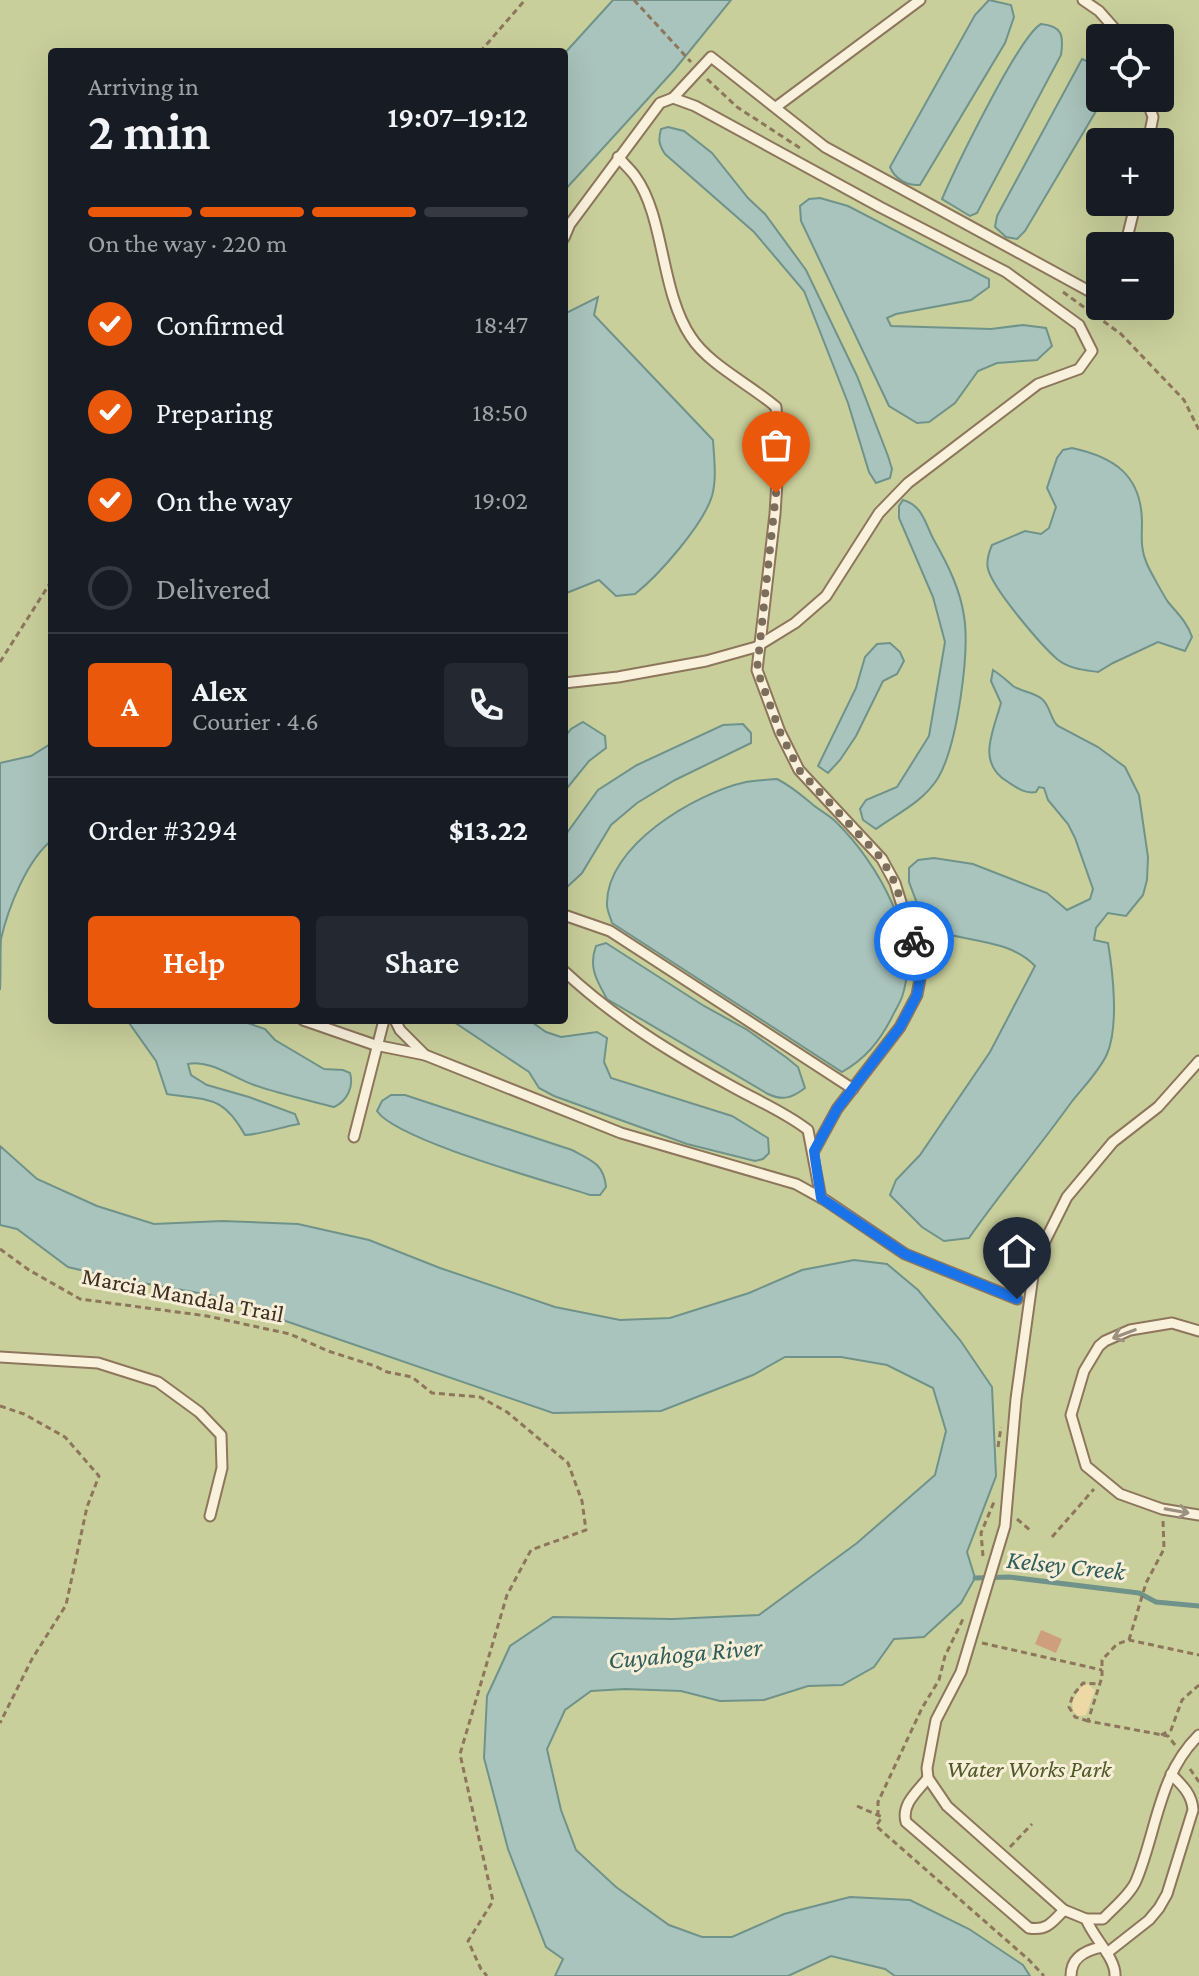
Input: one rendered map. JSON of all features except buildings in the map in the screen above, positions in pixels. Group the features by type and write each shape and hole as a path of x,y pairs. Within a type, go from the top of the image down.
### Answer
{"lane":[{"path":"776,107 920,0"},
{"path":"1083,0 1111,24"},
{"path":"568,229 660,103 673,98 711,57 825,147 1086,289"},
{"path":"568,683 695,663 760,644 795,623 826,596 879,513 908,483 1038,384 1079,369 1092,351 1079,325 1006,272 695,106 673,98"},
{"path":"618,157 636,177 650,207 679,315 692,339 708,357 776,407 779,449 775,514 757,670 780,732 799,770 882,859 895,883 914,944 920,979 917,995 900,1027 837,1109 814,1151"},
{"path":"568,916 610,931 853,1089"},
{"path":"568,975 588,994 633,1027 808,1130 821,1198"},
{"path":"315,1024 377,1045 425,1055 580,1118 689,1154 796,1184 905,1254 1017,1299"},
{"path":"354,1137 383,1024"},
{"path":"397,1024 425,1055"},
{"path":"1199,1061 1158,1107 1113,1142 1067,1197 1035,1261 1016,1399 1006,1516 961,1672 936,1720 928,1778 947,1806 1064,1910 1086,1919 1103,1919 1135,1884 1171,1774 1199,1735"},
{"path":"1199,1331 1172,1323 1130,1330 1099,1346 1084,1371 1071,1415 1086,1466 1120,1494 1162,1509 1199,1515"},
{"path":"0,1357 98,1363 158,1382 199,1412 221,1435 222,1468 210,1516"},
{"path":"1071,1976 1071,1968 1078,1957 1089,1949 1104,1950 1149,1920 1167,1894 1193,1810 1193,1800 1171,1774"},
{"path":"928,1778 909,1801 904,1813 906,1822 1029,1928 1040,1930 1049,1926 1064,1910"},
{"path":"1086,1919 1093,1937 1113,1960 1115,1976"}],"path":[{"path":"483,48 525,0"},
{"path":"634,0 694,64"},
{"path":"0,662 48,586"},
{"name":"Marcia Mandala Trail","path":"0,1249 29,1270 80,1299 207,1316 290,1334 387,1372 412,1377 432,1393 480,1397 507,1412 568,1463 582,1501 586,1530 531,1550 507,1595 460,1754 493,1901 468,1941 487,1976"},
{"path":"0,1406 24,1414 65,1437 99,1476 87,1507 66,1605 32,1659 0,1723"},
{"path":"998,1457 998,1433 1003,1423"},
{"path":"1052,1537 1063,1521 1103,1480"},
{"path":"984,1563 981,1533 995,1502 996,1491"},
{"path":"1129,1640 1146,1583 1164,1549 1162,1509"},
{"path":"1006,1516 1022,1521 1031,1531"},
{"path":"878,1816 878,1802 922,1708 939,1680 945,1656 963,1618"},
{"path":"1088,1721 1100,1684 1102,1660 1117,1644 1129,1640 1199,1655"},
{"path":"972,1641 1102,1670"},
{"path":"1100,1684 1083,1683 1070,1701 1071,1713 1088,1721 1168,1736 1181,1756"},
{"path":"1161,1735 1171,1730 1182,1700 1199,1685"},
{"path":"857,1806 882,1817 876,1826 1044,1976"},
{"path":"1002,1855 1032,1824"}],"green space":[{"name":"Water Works Park","path":"0,0 1199,0 1199,1976 1030,1976 1023,1965 784,1914 731,1937 702,1937 669,1925 616,1887 576,1850 561,1810 547,1749 565,1710 591,1691 681,1691 720,1701 764,1700 808,1686 842,1685 874,1667 967,1552 996,1476 995,1433 802,1270 749,1294 785,1357 841,1357 887,1365 933,1388 946,1431 935,1475 857,1543 759,1616 621,1619 484,1758 508,1849 546,1947 586,1976 0,1976"},
{"path":"831,1956 885,1969 895,1976 788,1976"}],"sand":[{"path":"1088,1684 1095,1690 1086,1715 1078,1716 1073,1711 1072,1701 1082,1686"}],"water":[{"path":"613,0 731,0 675,69 568,187 568,50"},
{"path":"989,0 1011,5 1014,17 1005,43 920,185 906,183 890,167 975,15"},
{"path":"1041,24 1053,27 1060,33 1061,55 977,213 970,216 942,199 1003,77"},
{"path":"1082,59 1086,61 1086,112 1095,112 1025,231 1017,239 1006,237 995,227 997,216"},
{"path":"668,127 684,131 712,153 765,214 806,270 857,376 888,456 892,469 890,478 876,483 869,472 848,403 804,291 754,232 665,154 660,145 660,136 661,129"},
{"path":"820,198 848,206 989,279 989,287 971,300 896,314 887,318 891,326 991,329 1023,325 1046,328 1052,346 1037,360 997,363 978,371 955,403 929,422 917,423 889,406 801,221 800,206 809,199"},
{"path":"598,297 594,315 713,440 714,482 707,508 668,562 635,594 616,596 599,580 568,592 568,312"},
{"path":"1072,448 1112,463 1137,491 1145,558 1166,599 1185,622 1192,637 1185,651 1158,642 1098,672 1072,667 1057,659 1040,642 992,578 987,563 992,545 1025,531 1041,534 1049,528 1056,507 1047,488 1057,458 1063,450"},
{"path":"903,500 915,507 923,517 949,568 964,616 965,652 956,722 938,778 918,800 876,829 863,820 860,809 866,800 897,787 929,736 945,642 933,597 899,518 899,506"},
{"path":"890,643 904,661 897,674 883,681 856,736 828,773 818,766 856,688 865,657 877,644"},
{"path":"993,670 1013,686 1042,699 1058,726 1098,747 1125,767 1139,795 1148,857 1147,880 1143,895 1126,916 1108,913 1096,928 1094,940 1108,943 1113,984 1113,1029 1104,1061 969,1238 944,1241 922,1227 890,1195 896,1180 920,1155 990,1052 1035,966 998,945 926,927 909,882 909,868 918,860 934,858 973,864 1047,893 1067,910 1090,899 1093,889 1075,838 1068,824 1048,800 1044,788 1039,787 1036,792 1021,790 992,766 991,736 1001,703 991,681"},
{"path":"583,722 605,736 606,748 589,761 568,787 568,733"},
{"path":"743,724 751,733 751,743 675,780 637,803 611,825 582,873 568,886 568,831 598,790 637,765 723,725"},
{"path":"48,745 48,844 27,872 8,913 1,939 0,990 0,763 31,756"},
{"path":"777,779 830,817 851,839 880,880 901,927 907,974 902,997 876,1042 864,1056 842,1072 612,923 608,910 610,883 621,862 657,826 680,810 726,788 746,782"},
{"path":"606,943 746,1029 787,1058 798,1067 805,1088 787,1097 768,1094 607,999 593,967 596,946"},
{"path":"130,1024 251,1024 265,1029 275,1040 324,1069 350,1073 350,1088 343,1101 334,1107 254,1085 204,1064 188,1064 191,1075 207,1085 295,1114 299,1124 245,1135 221,1106 204,1099 167,1094 156,1061"},
{"path":"457,1024 535,1024 561,1037 597,1032 607,1038 604,1062 611,1078 732,1116 768,1138 769,1153 755,1161 687,1144 554,1096 539,1088 529,1072"},
{"path":"391,1095 405,1095 572,1150 599,1168 606,1187 600,1195 590,1195 476,1159 413,1135 377,1111 382,1101"},
{"name":"Cuyahoga River","path":"0,1146 37,1179 97,1206 154,1224 222,1221 298,1224 369,1240 555,1307 620,1320 670,1318 749,1293 802,1270 854,1260 887,1264 918,1290 960,1340 992,1387 996,1476 967,1552 975,1578 961,1603 924,1637 894,1639 874,1667 842,1685 808,1686 764,1700 720,1701 681,1691 591,1691 565,1710 547,1749 561,1810 576,1850 616,1887 669,1925 702,1937 732,1937 784,1914 850,1897 910,1900 969,1929 1023,1965 1030,1976 895,1976 885,1969 831,1956 788,1976 555,1976 563,1959 546,1947 508,1849 484,1758 487,1696 510,1646 553,1617 672,1619 759,1615 857,1543 935,1475 946,1431 933,1388 887,1365 841,1357 785,1357 753,1375 661,1411 553,1413 210,1295 68,1267 17,1229 0,1225"}],"waterway":[{"name":"Kelsey Creek","path":"975,1578 1009,1577 1139,1593 1156,1602 1199,1606"}],"way so far":[{"path":"776,493 757,670 780,732 799,770 882,859 895,883 914,941"}],"route":[{"path":"914,941 920,979 917,995 900,1027 837,1109 814,1151 821,1198 905,1254 1017,1299"}]}
